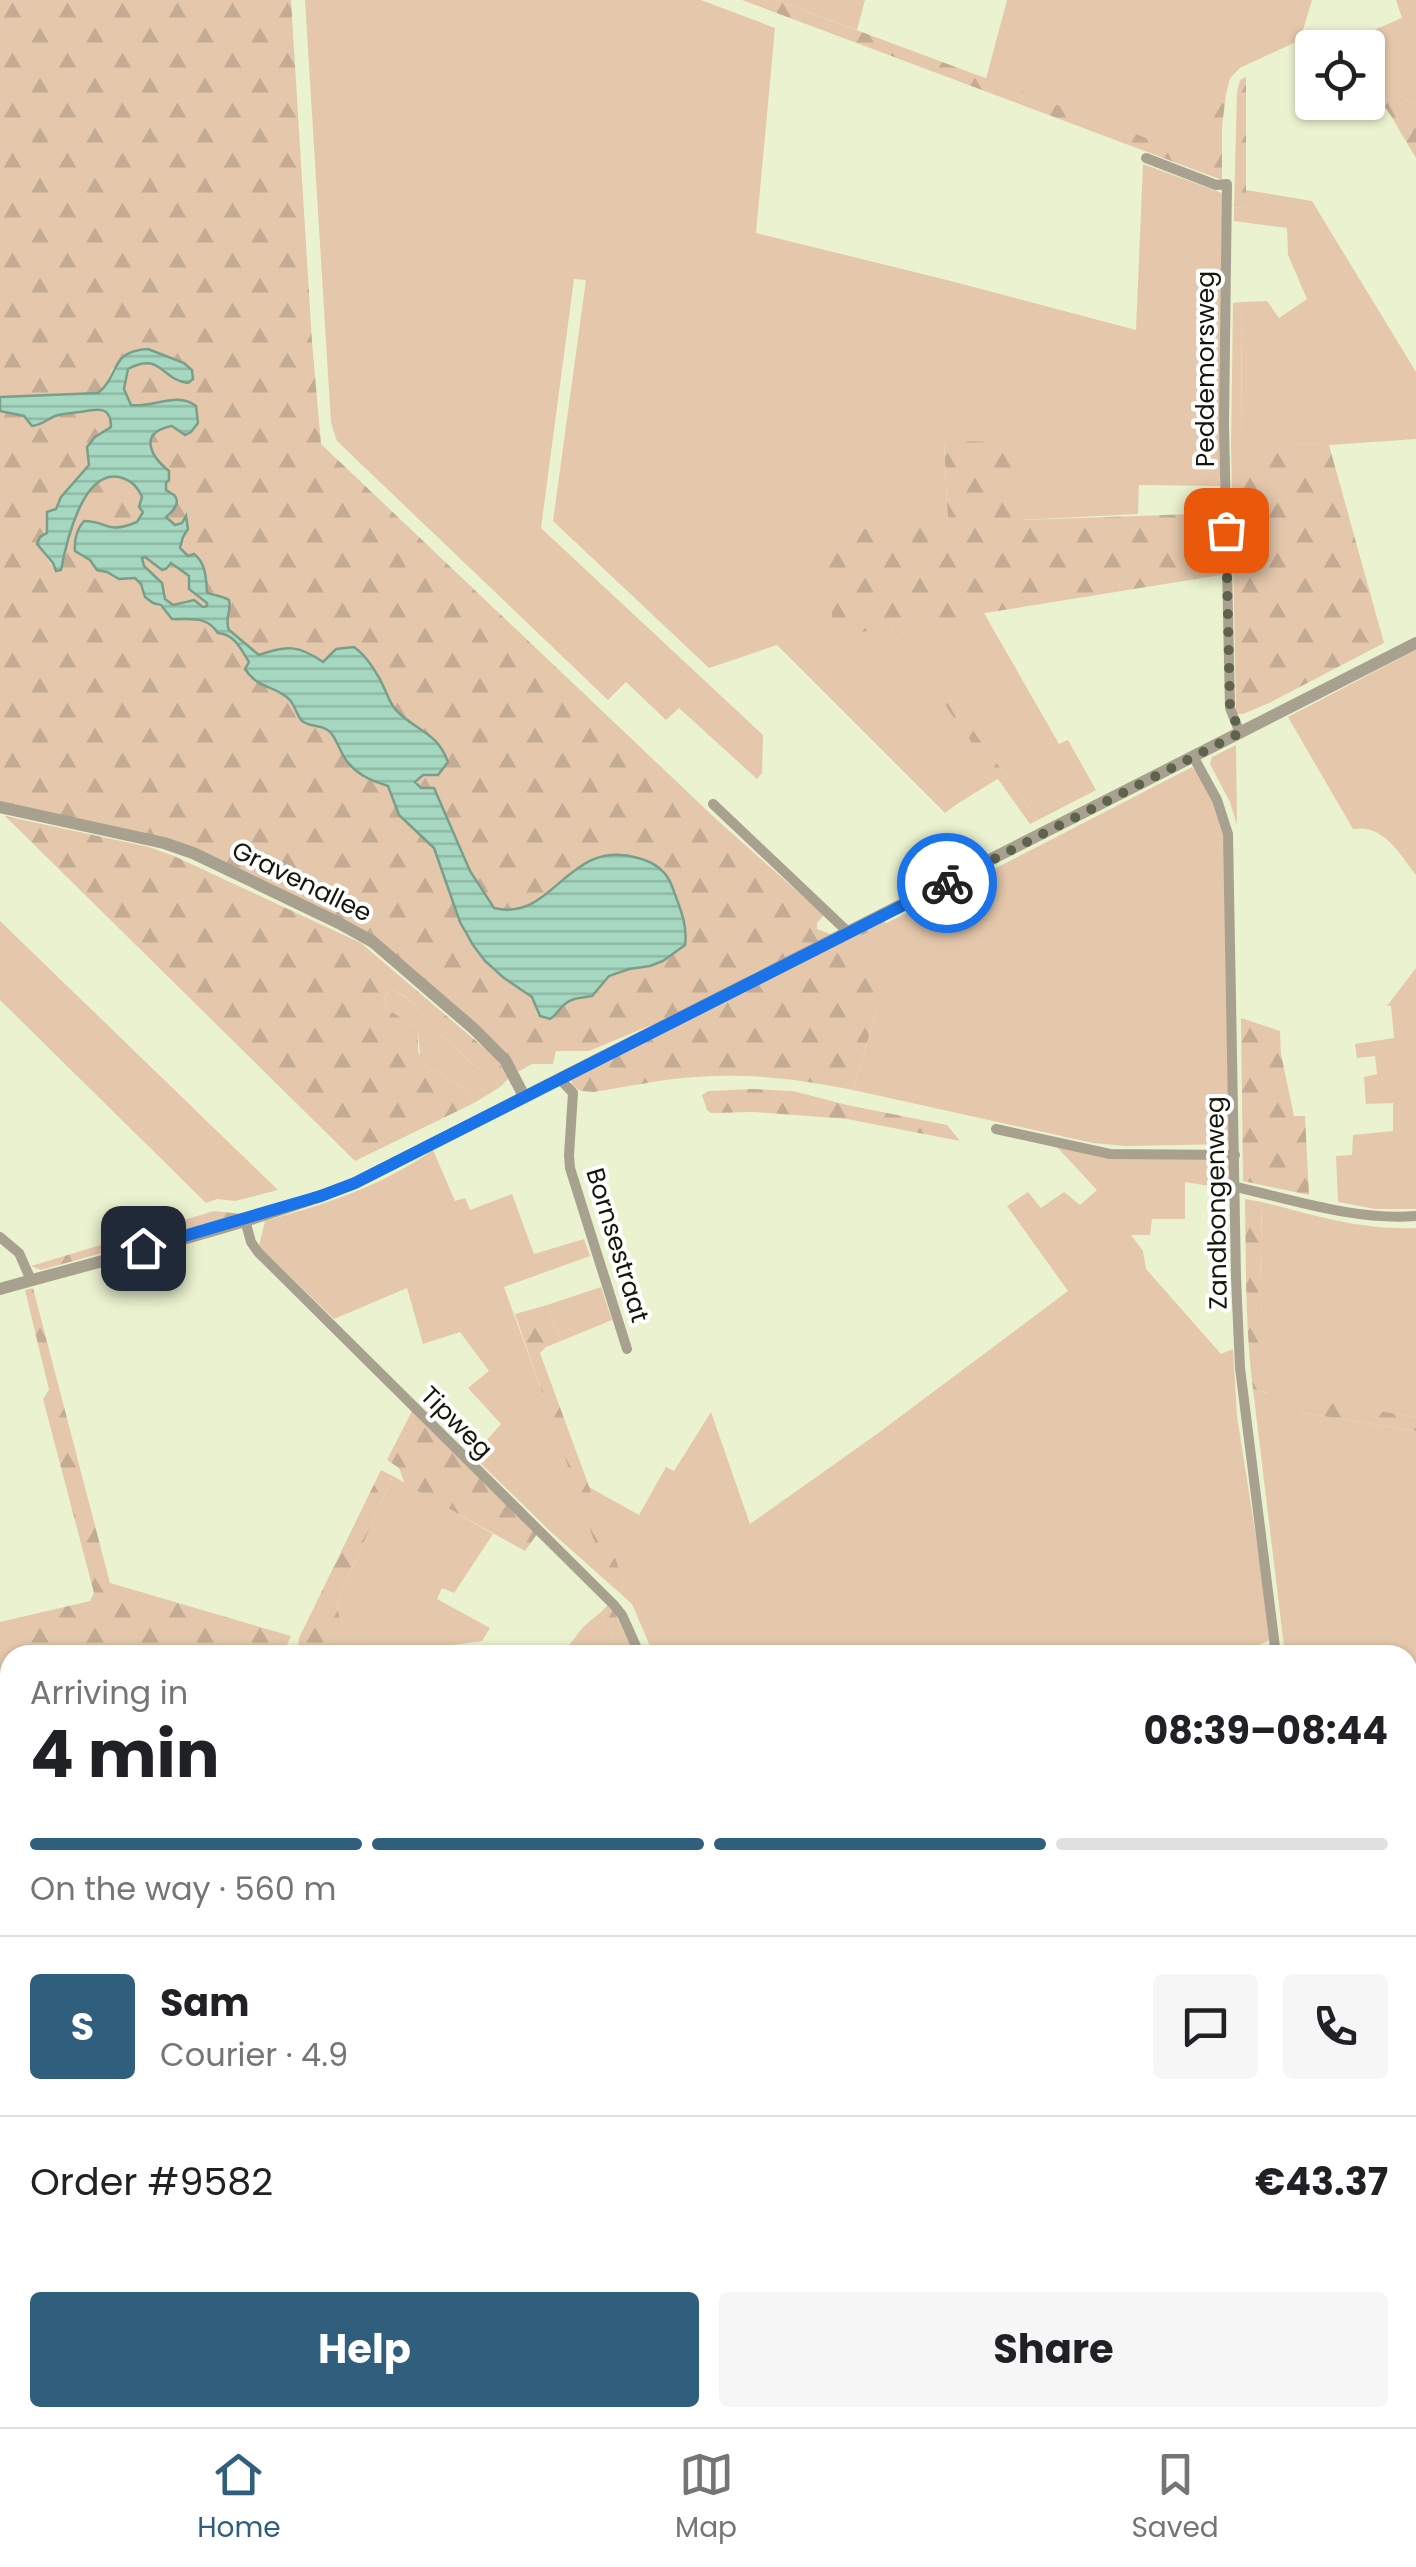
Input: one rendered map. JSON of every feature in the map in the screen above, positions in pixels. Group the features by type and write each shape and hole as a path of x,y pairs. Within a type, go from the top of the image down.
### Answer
{"street":[{"name":"Peddemorsweg","path":"1146,158 1216,185 1226,184 1224,424 1230,708 1240,733"},
{"path":"0,1289 245,1220 355,1183 1416,643"},
{"name":"Zandbongenweg","path":"1194,756 1217,800 1228,834 1240,1368 1275,1645"},
{"path":"713,804 849,933"},
{"name":"Gravenallee","path":"0,807 164,843 338,922 373,942 474,1029 505,1060 524,1096"},
{"name":"Bornsestraat","path":"560,1078 573,1094 570,1168 627,1349"},
{"path":"996,1129 1110,1154 1235,1154"},
{"path":"1236,1187 1363,1214 1416,1216"},
{"name":"Tipweg","path":"245,1220 258,1252 614,1605 636,1645"},
{"path":"0,1236 19,1253 32,1280"}],"green space":[{"path":"0,0 291,0 321,444 716,819 824,915 817,929 833,935 690,1009 589,1051 556,1051 553,1064 532,1064 518,1072 504,1050 373,936 174,842 0,802 0,411 24,416 32,426 59,415 101,410 110,416 111,426 93,442 89,465 48,515 47,533 37,544 54,568 61,570 78,511 95,485 106,478 119,477 133,484 142,497 139,507 143,512 137,522 111,529 91,520 78,554 98,570 135,578 158,606 201,618 223,631 249,662 245,669 251,676 290,700 302,721 328,730 352,764 388,786 399,815 425,837 435,852 469,936 492,965 539,1000 559,1010 575,998 588,997 609,976 663,961 685,945 680,906 663,869 545,896 521,908 494,908 470,871 434,789 421,788 415,781 423,775 435,739 396,711 361,652 354,647 336,649 323,663 292,649 259,655 229,630 215,595 207,592 207,578 194,554 188,556 182,549 185,517 182,523 174,525 166,517 166,468 154,453 152,438 161,428 179,430 178,399 131,405 124,389 128,369 144,364 162,369 181,383 184,363 148,349 112,369 105,389 98,393 0,397"},
{"path":"305,0 701,0 775,28 756,233 1136,330 1143,164 1222,193 1220,486 1139,485 1138,514 1019,520 944,442 948,524 890,628 999,778 945,813 777,645 709,668 553,521 586,280 574,279 541,528 763,735 762,773 757,779 679,708 666,720 626,682 608,700 337,441 331,423"},
{"path":"742,0 776,0 1208,161 1210,116 1219,89 1226,94 1222,180"},
{"path":"776,0 865,0 857,30"},
{"path":"1007,0 1312,0 1303,30 1295,30 1295,42 1240,68 1230,78 1226,94 1219,90 1209,121 1209,162 986,79"},
{"path":"1396,0 1416,0 1416,105 1385,82 1385,30 1374,30 1402,18"},
{"path":"1246,77 1246,206 1234,208 1237,92 1240,80"},
{"path":"1385,80 1416,105 1416,158 1385,107"},
{"path":"1246,190 1312,201 1416,372 1416,439 1329,445 1241,444 1242,302 1267,301 1279,318 1307,299 1288,255 1287,228 1234,221 1234,208 1246,206"},
{"path":"1242,302 1241,443 1329,445 1384,643 1269,703 1236,714 1231,445 1233,303"},
{"path":"944,441 1015,442 1020,520 1221,513 1221,575 898,627 1038,820 1030,824 890,628 834,636 824,531 948,524"},
{"path":"145,557 185,572 190,576 188,584 207,606 187,600 173,605 165,599 162,583 144,566"},
{"path":"984,613 1059,744 1068,740 1096,790 1038,820 897,626"},
{"path":"1416,650 1416,875 1382,836 1353,829 1288,717"},
{"path":"1236,745 1237,825 1210,764 1212,757"},
{"path":"1192,767 1224,819 1231,1144 1093,1143 853,1090 877,1009 847,942"},
{"path":"5,816 149,847 361,943 496,1058 509,1078 500,1087 446,1040 412,1002 391,990 385,996 386,1008 418,1029 418,1051 424,1065 462,1087 474,1103 355,1161"},
{"path":"883,918 886,924 847,942 877,964 897,990 877,1009 853,1090 735,1076 682,1078 593,1092 579,1090 572,1084 575,1076"},
{"path":"0,921 278,1190 235,1201 217,1199 206,1203 0,1000"},
{"path":"1416,968 1416,1209 1375,1209 1338,1202 1336,1156 1352,1155 1353,1135 1393,1131 1393,1103 1366,1104 1364,1077 1377,1074 1375,1056 1357,1058 1355,1044 1394,1038 1391,1006 1387,1006"},
{"path":"391,990 412,1002 446,1040 500,1087 474,1103 462,1087 424,1065 418,1029 386,1008 385,996"},
{"path":"1241,1018 1280,1031 1294,1116 1305,1116 1309,1195 1243,1181"},
{"path":"709,1091 793,1091 947,1125 960,1141 847,1119 711,1113 702,1095"},
{"path":"1056,1146 1111,1159 1231,1159 1233,1190 1185,1182 1185,1219 1152,1219 1150,1235 1131,1235 1143,1251 1146,1269 1221,1354 1233,1349 1237,1416 1272,1639 1259,1645 650,1645 632,1604 621,1594 624,1584 589,1487 639,1515 666,1467 674,1471 711,1412 750,1524 1068,1291 1007,1206 1028,1192 1041,1208 1064,1192 1080,1205 1097,1190"},
{"path":"433,1150 455,1201 465,1198 470,1210 512,1194 534,1254 584,1239 590,1256 504,1287 613,1587 473,1456 501,1424 468,1388 489,1371 460,1332 423,1344 407,1288 334,1319 259,1246 265,1221 352,1193"},
{"path":"1245,1199 1262,1202 1260,1287 1268,1393 1253,1389 1247,1318"},
{"path":"1262,1202 1358,1225 1416,1228 1416,1417 1299,1399 1304,1413 1416,1431 1416,1645 1284,1645 1253,1389 1267,1393 1260,1287"},
{"path":"214,1211 242,1214 41,1270 31,1266"},
{"path":"601,1287 612,1320 561,1341 547,1305"},
{"path":"33,1288 110,1583 291,1636 287,1645 0,1645 0,1622 90,1601 94,1593 43,1399 49,1390 25,1290"},
{"path":"547,1305 561,1341 540,1353 616,1560 624,1584 621,1594 613,1587 592,1535 515,1314"},
{"path":"1298,1398 1416,1417 1416,1431 1304,1413"},
{"path":"412,1411 538,1533 525,1551 405,1484 399,1468 387,1460"},
{"path":"381,1470 393,1476 337,1602 345,1628 362,1645 298,1645"},
{"path":"393,1476 493,1534 454,1593 442,1588 437,1599 490,1628 482,1641 360,1645 344,1628 337,1602"},
{"path":"610,1603 630,1645 617,1645 601,1612"},
{"path":"601,1612 617,1645 570,1645"}],"shaded area":[{"path":"148,349 192,370 193,379 188,383 154,365 139,364 128,369 124,389 131,405 181,400 196,406 198,423 191,432 185,435 172,426 162,429 155,433 151,445 156,458 169,471 166,490 177,501 166,517 175,525 186,516 188,529 180,548 201,562 207,592 229,600 229,630 259,655 292,648 323,662 336,649 354,647 364,656 394,708 433,738 444,752 448,762 438,775 423,775 415,782 421,788 434,788 470,871 494,908 515,909 532,904 594,859 614,855 638,858 659,868 669,880 684,922 685,945 663,961 609,976 592,996 568,1002 550,1019 540,1016 532,997 504,978 473,945 460,922 434,848 399,815 388,786 357,771 328,730 302,721 290,700 251,676 245,669 249,662 233,639 203,621 172,619 161,605 145,597 135,578 119,579 97,570 75,551 76,535 84,521 113,527 137,522 143,512 139,507 142,497 133,484 119,477 106,478 95,485 78,511 61,570 56,571 37,544 47,533 47,512 56,509 61,497 89,465 87,447 111,427 109,415 92,410 58,415 32,426 24,416 0,411 0,397 98,393 121,359","holes":["142,558 162,570 171,563 189,576 189,589 207,606 194,600 173,605 165,599 162,583 144,566"]}],"way so far":[{"path":"947,883 1240,733 1230,708 1226,530"}],"route":[{"path":"143,1248 245,1220 355,1183 947,883"}]}
